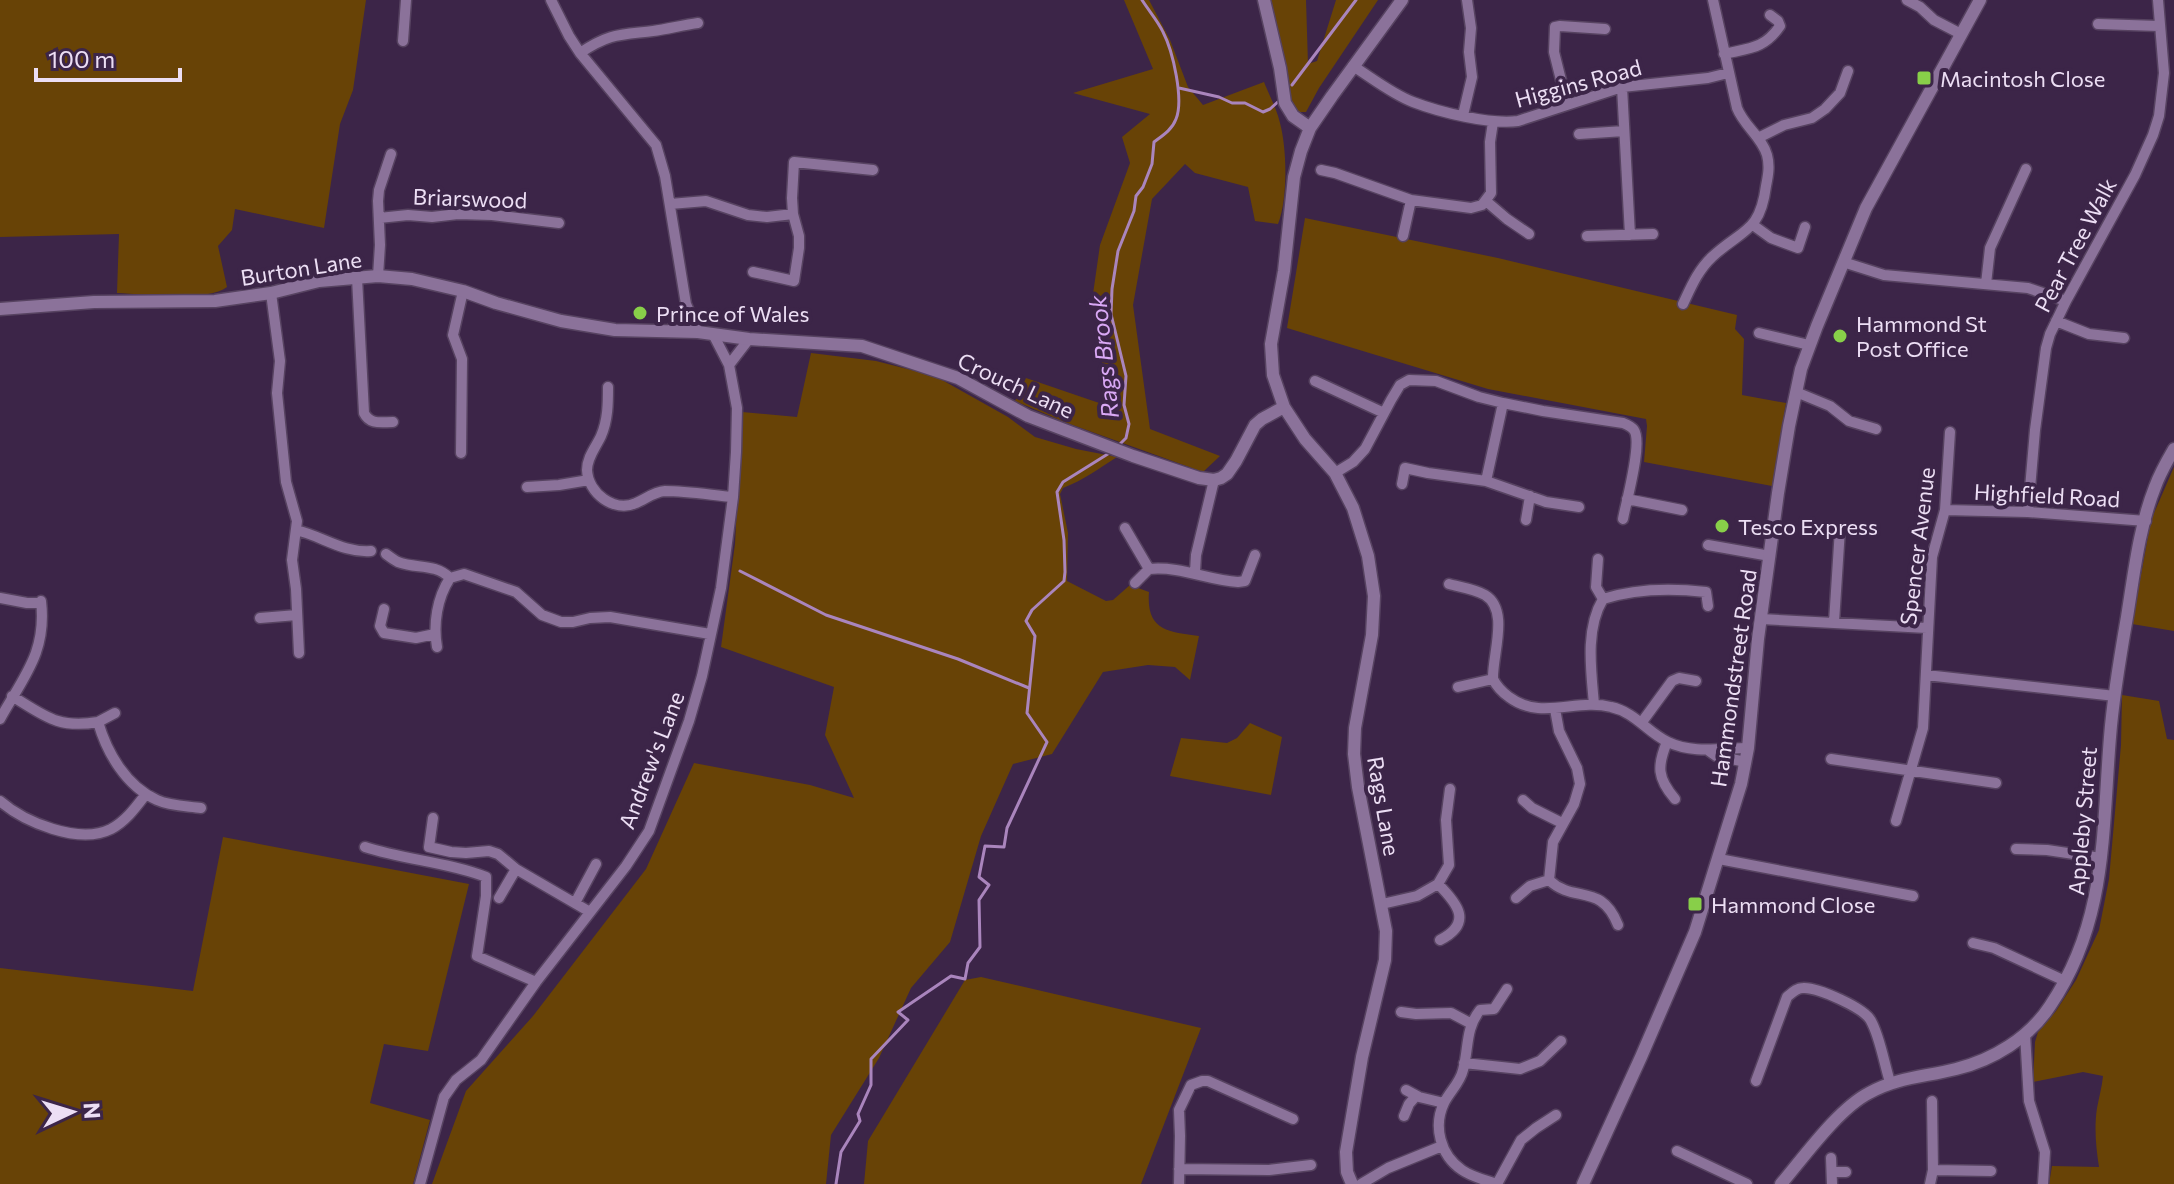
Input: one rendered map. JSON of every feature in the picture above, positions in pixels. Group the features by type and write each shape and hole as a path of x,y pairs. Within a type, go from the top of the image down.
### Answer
{"street":[{"path":"403,41 406,0"},
{"path":"551,0 580,53 656,145 670,204 686,304 698,332"},
{"path":"1264,0 1285,103 1293,116 1310,128"},
{"path":"1195,572 1196,555 1214,480 1227,474 1255,425 1284,407 1273,375 1271,344 1284,271 1294,177 1301,151 1310,128 1402,0"},
{"path":"1463,115 1472,77 1467,0"},
{"path":"1683,304 1705,264 1753,225 1764,203 1768,171 1766,151 1740,116 1713,0"},
{"path":"1907,0 1934,20 1961,34"},
{"name":"Hammondstreet Road","path":"1583,1184 1683,962 1719,859 1747,755 1761,619 1786,440 1809,345 1866,208 1980,0"},
{"name":"Pear Tree Walk","path":"2028,512 2046,348 2066,301 2135,175 2153,135 2168,61 2159,26 2158,0"},
{"path":"1724,54 1762,45 1771,39 1780,26 1770,15"},
{"path":"580,53 614,35 698,23"},
{"path":"2098,24 2159,26"},
{"path":"1567,104 1554,52 1555,27 1605,29"},
{"name":"Higgins Road","path":"1353,66 1414,102 1493,122 1518,121 1622,87 1728,73"},
{"path":"1758,138 1775,128 1812,118 1825,109 1840,93 1848,71"},
{"path":"1622,87 1630,235"},
{"path":"1321,170 1411,200 1479,207 1492,189 1490,142 1493,122"},
{"path":"1579,134 1624,131"},
{"path":"378,276 379,190 391,154"},
{"path":"753,272 794,281 799,236 793,214 794,162 873,170"},
{"path":"1986,284 1990,248 2026,169"},
{"path":"1403,236 1411,200"},
{"path":"670,204 706,201 748,215 767,217 793,214"},
{"path":"1486,201 1529,234"},
{"name":"Briarswood","path":"379,218 458,214 559,223"},
{"path":"1753,225 1765,235 1798,248 1805,227"},
{"path":"1587,236 1653,234"},
{"path":"1843,262 1884,275 2028,288 2066,301"},
{"name":"Burton Lane","path":"0,309 94,302 215,301 271,293 319,281 378,276 412,279 463,291 561,321 615,330 698,332"},
{"path":"357,278 364,413 374,422 393,422"},
{"path":"461,453 462,359 453,335 463,291"},
{"path":"271,293 280,361 278,409 286,482 296,514 292,560 299,653"},
{"path":"670,332 686,304"},
{"path":"2056,321 2089,334 2124,338"},
{"name":"Crouch Lane","path":"698,332 749,339 862,346 958,378 1028,416 1101,444 1199,478 1214,480"},
{"path":"1759,333 1809,345"},
{"name":"Andrew's Lane","path":"420,1184 444,1097 456,1080 481,1060 649,831 689,721 721,588 733,497 737,417 729,365 713,334"},
{"path":"729,365 749,339"},
{"path":"1404,369 1409,380"},
{"path":"1335,473 1353,462 1365,449 1400,385 1409,380 1436,381 1503,403 1632,427 1636,434 1636,450 1623,519"},
{"path":"1315,381 1384,413"},
{"path":"608,387 605,426 590,455 587,469 589,480 599,496 616,504 635,504 665,491 733,497"},
{"path":"1796,392 1822,402 1849,421 1876,429"},
{"path":"1486,481 1503,403"},
{"name":"Rags Lane","path":"1284,407 1345,490 1360,527 1372,575 1374,613 1355,728 1354,754 1386,931 1385,960 1362,1057 1346,1152 1347,1172 1352,1184"},
{"name":"Spencer Avenue","path":"1896,821 1921,738 1932,557 1945,510 1950,432"},
{"name":"Appleby Street","path":"1781,1184 1857,1099 1890,1082 1972,1064 1998,1052 2042,1018 2065,981 2093,913 2101,858 2115,696 2130,599 2155,486 2174,449"},
{"path":"1402,484 1405,468 1486,481 1546,502 1579,507"},
{"path":"527,487 589,480"},
{"path":"1526,520 1530,496"},
{"path":"1627,499 1682,510"},
{"name":"Highfield Road","path":"1945,510 2028,512 2146,521"},
{"path":"1125,528 1149,569"},
{"path":"1834,622 1840,529"},
{"path":"296,530 318,536 347,550 371,551"},
{"path":"1708,545 1770,556"},
{"path":"386,554 399,562 430,566 445,572 450,578"},
{"path":"1135,583 1149,569 1160,568 1245,581 1255,555"},
{"path":"1598,559 1596,587 1603,599"},
{"path":"437,647 435,619 444,587 450,578 464,574 516,592 542,615 561,622 610,617 710,634"},
{"path":"1449,584 1484,594 1494,605 1499,626 1493,679 1503,692 1522,705 1543,710 1594,704 1618,708 1667,742 1747,755"},
{"path":"1603,599 1673,588 1706,592 1708,606"},
{"path":"0,598 41,602 43,624 40,645 0,719"},
{"path":"1594,704 1592,641 1596,614 1603,599"},
{"path":"384,609 380,626 384,633 416,638 435,634"},
{"path":"260,618 297,615"},
{"path":"1761,619 1927,628"},
{"path":"1926,675 2115,696"},
{"path":"1642,722 1672,681 1679,678 1696,681"},
{"path":"1458,687 1493,679"},
{"path":"12,696 63,724 98,722 115,713"},
{"path":"1549,880 1553,842 1577,796 1580,779 1559,731 1555,709"},
{"path":"98,722 116,764 146,794 159,801 201,808"},
{"path":"1667,742 1660,759 1660,771 1675,799"},
{"path":"1831,759 1996,783"},
{"path":"1382,904 1417,896 1438,884 1449,865 1446,820 1450,789"},
{"path":"0,801 26,818 56,829 85,834 103,832 118,825 146,794"},
{"path":"1523,800 1562,823"},
{"path":"433,818 429,847 498,854 516,869 590,912"},
{"path":"365,847 486,877 477,956 536,982"},
{"path":"2016,849 2101,858"},
{"path":"1719,859 1913,896"},
{"path":"575,903 596,864"},
{"path":"499,898 516,869"},
{"path":"1516,898 1530,886 1549,880"},
{"path":"1549,880 1564,890 1599,899 1609,908 1618,925"},
{"path":"1438,884 1456,904 1459,913 1458,926 1440,940"},
{"path":"1973,943 1994,948 2065,981"},
{"path":"1756,1081 1787,997 1804,988 1849,1004 1868,1016 1890,1082"},
{"path":"1507,989 1494,1009 1480,1010 1470,1023 1461,1076 1444,1103 1438,1122 1442,1146 1462,1171 1477,1181 1497,1184 1521,1140 1556,1115"},
{"path":"1401,1012 1451,1013 1470,1023"},
{"path":"2025,1034 2029,1101 2045,1152 2043,1184"},
{"path":"1464,1063 1520,1069 1540,1061 1561,1041"},
{"path":"1179,1184 1179,1110 1189,1088 1196,1082 1208,1081 1293,1119"},
{"path":"1404,1116 1411,1093 1444,1103"},
{"path":"1930,1184 1933,1170 1932,1101"},
{"path":"1361,1184 1388,1168 1442,1146"},
{"path":"1677,1151 1747,1184"},
{"path":"1831,1158 1832,1178 1846,1172"},
{"path":"1179,1169 1269,1170 1311,1165"},
{"path":"1933,1170 1991,1171"}],"shaded area":[{"path":"0,0 366,0 353,90 340,124 324,228 235,209 232,230 218,246 227,287 218,292 191,296 117,293 119,234 0,237"},
{"path":"1124,0 1149,0 1170,40 1188,87 1203,105 1264,82 1282,134 1285,188 1278,224 1255,221 1248,187 1195,173 1185,164 1152,199 1133,305 1150,429 1220,456 1203,472 1015,401 1026,378 1108,406 1093,294 1100,245 1130,163 1122,137 1150,114 1073,93 1153,69"},
{"path":"1269,0 1306,0 1308,64 1317,61 1336,0 1378,0 1306,112 1298,112 1290,100"},
{"path":"1305,218 1498,258 1737,315 1735,329 1744,339 1742,395 1786,403 1772,486 1644,462 1646,419 1488,389 1287,328"},
{"path":"811,353 876,361 935,376 1008,417 1035,437 1117,457 1063,488 1060,494 1068,533 1067,581 1106,601 1113,600 1130,585 1149,592 1149,605 1155,622 1177,633 1199,636 1190,680 1175,667 1148,665 1103,672 1052,754 1013,764 981,836 950,942 911,988 879,1058 831,1135 826,1184 432,1184 466,1091 533,1016 646,869 694,763 810,785 854,798 825,735 834,687 721,647 735,544 742,412 797,417"},
{"path":"2174,467 2174,631 2132,624 2151,520"},
{"path":"2122,695 2159,701 2167,739 2174,740 2174,1184 2049,1184 2052,1166 2099,1167 2096,1123 2103,1076 2083,1072 2033,1082 2038,1032 2076,980 2099,930 2109,879 2121,745"},
{"path":"1250,723 1282,737 1271,795 1170,776 1181,738 1227,743 1237,738"},
{"path":"223,837 469,884 428,1051 384,1044 370,1103 430,1120 413,1184 0,1184 0,968 193,991"},
{"path":"981,977 1201,1028 1141,1184 864,1184 868,1141 965,980"}],"waterway":[{"name":"Rags Brook","path":"1117,447 1126,438 1129,424 1124,405 1126,376 1111,314 1118,251 1134,211 1136,196 1152,164 1154,142 1174,123 1179,100 1167,40 1142,0"},
{"path":"1292,85 1356,0"},
{"path":"1179,88 1232,103 1245,103 1263,112 1280,100"},
{"name":"Rags Brook","path":"836,1184 841,1152 860,1121 858,1114 871,1085 871,1059 908,1020 898,1012 951,976 965,979 968,963 980,947 979,900 989,885 979,877 985,846 1004,847 1007,828 1047,742 1027,713 1035,636 1026,621 1032,610 1064,581 1064,540 1057,492 1063,482 1111,452"},
{"path":"740,571 826,615 958,659 1029,688"}],"place":[{"name":"Macintosh Close","path":"1924,78"},
{"name":"Prince of Wales","path":"640,313"},
{"name":"Hammond St Post Office","path":"1840,336"},
{"name":"Tesco Express","path":"1722,526"},
{"name":"Hammond Close","path":"1695,904"}]}
